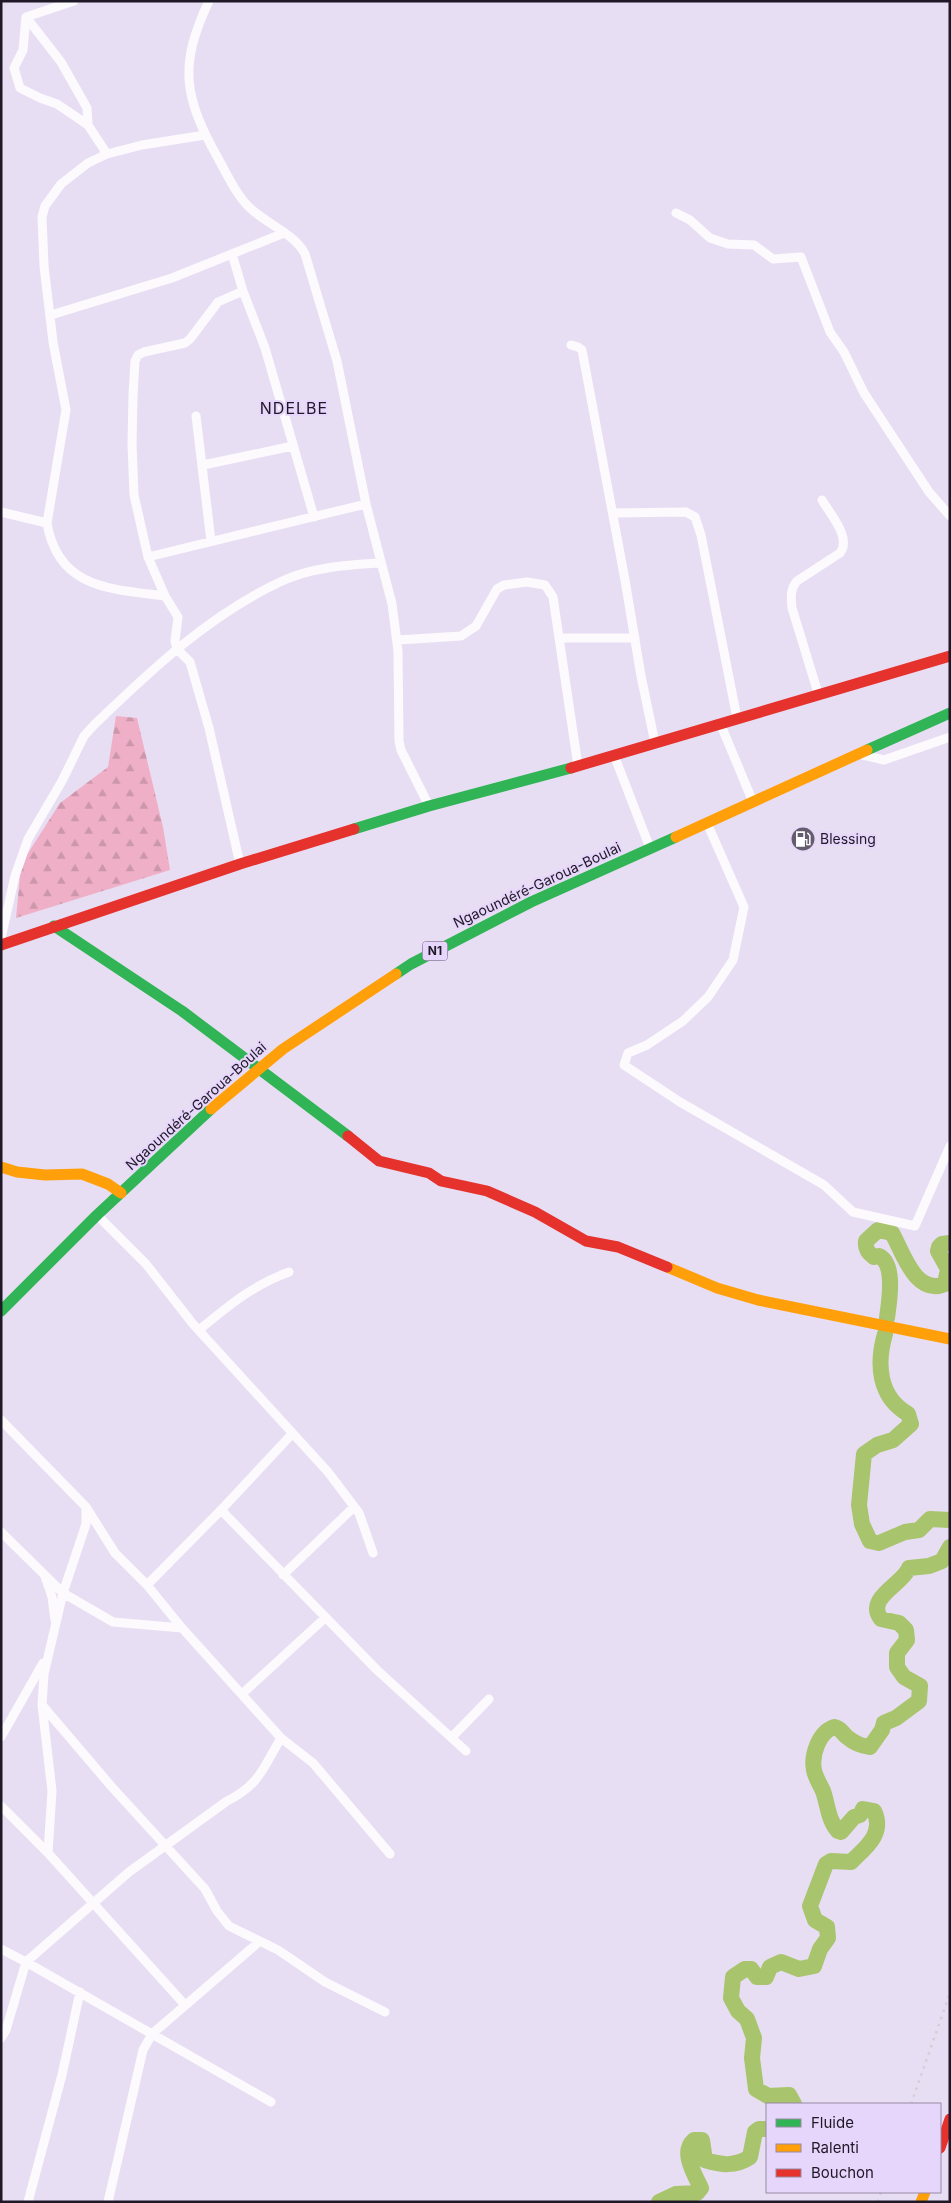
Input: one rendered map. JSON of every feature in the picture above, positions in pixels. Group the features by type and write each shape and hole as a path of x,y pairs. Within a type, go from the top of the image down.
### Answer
{"main road":[{"path":"1,945 240,864 429,806 578,766 950,656"},
{"name":"Ngaoundéré-Garoua-Boulai","path":"1,1311 97,1215 220,1101 298,1039 411,964 531,902 950,713"},
{"path":"54,926 182,1011 258,1070 278,1082 379,1161 429,1173 440,1181 486,1191 535,1212 586,1241 618,1248 717,1288 758,1300 950,1339"},
{"path":"1,1167 16,1172 45,1175 82,1174 108,1184 121,1193"},
{"path":"941,2145 950,2119"}],"street":[{"path":"26,17 74,1"},
{"path":"209,1 192,40 188,80 190,94 205,135 248,206 302,248 305,254 337,361 366,504 392,604 398,640 399,741 410,772 429,806"},
{"path":"26,17 61,62 87,108 88,125"},
{"path":"26,17 23,50 14,68 20,88 57,104 88,125 107,154"},
{"path":"165,596 112,590 77,576 59,558 49,536 47,524 66,410 53,342 44,266 42,216 45,206 61,184 88,163 107,154 205,135"},
{"path":"676,213 690,220 710,238 728,244 754,245 773,259 801,257 830,332 844,352 864,393 929,492 950,516"},
{"path":"51,315 172,278 284,233"},
{"path":"232,254 243,291 265,348 314,517"},
{"path":"240,864 193,672 190,662 177,649 175,641 178,617 165,596 148,557 134,496 132,405 138,356 144,352 185,343 218,302 243,291"},
{"path":"571,345 582,350 641,676 655,743"},
{"path":"196,416 211,541"},
{"path":"203,466 294,446"},
{"path":"818,694 792,608 791,593 797,581 840,553 844,548 844,538 822,500"},
{"path":"148,557 366,504"},
{"path":"1,512 47,524"},
{"path":"613,513 686,512 695,517 701,535 737,718"},
{"path":"1,938 20,858 28,839 62,781 84,736 124,696 177,649 219,618 282,581 315,571 348,565 381,563"},
{"path":"398,640 461,636 476,626 497,589 504,585 527,582 545,586 553,597 578,766"},
{"path":"559,638 635,638"},
{"path":"720,723 753,802"},
{"path":"858,754 884,760 950,738"},
{"path":"614,755 650,848"},
{"path":"707,823 744,906 733,960 708,997 683,1020 647,1045 628,1053 624,1065 680,1102 824,1185 853,1212 915,1226 950,1146"},
{"path":"97,1215 146,1264 199,1330 328,1472 358,1513 373,1553"},
{"path":"199,1330 237,1299 267,1280 289,1272"},
{"path":"1,1420 86,1507 115,1553 147,1585 182,1628 281,1738 313,1763 390,1854"},
{"path":"147,1585 292,1434"},
{"path":"48,1853 52,1791 42,1705 44,1674 63,1592 86,1524 86,1507"},
{"path":"283,1575 354,1507"},
{"path":"221,1510 377,1670 466,1750"},
{"path":"1,1532 63,1592 113,1622 182,1628"},
{"path":"45,1576 52,1597 56,1625"},
{"path":"242,1694 325,1618"},
{"path":"1,1736 50,1652"},
{"path":"452,1737 489,1699"},
{"path":"42,1705 111,1786 205,1889 217,1911 229,1926 278,1950 326,1982 384,2012"},
{"path":"1,2038 6,2030 26,1962 129,1872 227,1800 244,1793 264,1771 281,1738"},
{"path":"1,1806 48,1853 185,2005"},
{"path":"108,2202 143,2050 152,2034 260,1942"},
{"path":"1,1949 80,1992 271,2102"},
{"path":"28,2202 62,2076 80,1992"}],"green space":[{"path":"116,716 137,718 163,827 170,870 16,918 21,864 60,803 108,767"}],"waterway":[{"path":"887,1318 890,1284 888,1267 879,1256 874,1257 869,1252 866,1241 878,1230 892,1233 911,1270 926,1284 935,1286 945,1284 948,1269 938,1251 939,1247 942,1244 950,1243"},
{"path":"885,1334 881,1357 882,1379 891,1399 908,1414 911,1424 893,1440 877,1445 864,1454 859,1505 862,1524 870,1541 879,1543 905,1532 919,1530 930,1519 950,1520"},
{"path":"793,2103 789,2095 768,2096 756,2089 752,2058 754,2038 747,2019 738,2011 731,1998 733,1977 745,1969 751,1969 757,1977 766,1977 770,1967 781,1962 799,1969 814,1966 820,1949 828,1938 827,1927 815,1920 810,1906 826,1864 831,1861 851,1862 872,1840 877,1827 874,1811 863,1809 860,1815 854,1817 841,1832 838,1831 830,1817 823,1791 816,1778 813,1764 815,1751 820,1739 834,1727 855,1743 870,1747 882,1730 884,1723 896,1718 919,1701 920,1686 904,1677 897,1667 897,1653 907,1640 906,1630 899,1623 881,1619 877,1611 878,1605 886,1592 909,1568 929,1566 942,1561 950,1547"},
{"path":"659,2202 676,2194 697,2193 701,2188 688,2157 690,2145 694,2140 702,2140 705,2160 722,2164 733,2164 750,2157 755,2132 759,2129 766,2129"}],"railway":[{"path":"911,2103 950,1993"},
{"path":"878,2202 881,2193"}],"traffic: fast":[{"path":"867,750 950,713"},
{"path":"354,829 429,806 571,768"},
{"path":"396,974 411,964 531,902 676,837"},
{"path":"54,926 182,1011 348,1136"},
{"path":"1,1311 97,1215 211,1109"}],"traffic: slow":[{"path":"676,837 867,750"},
{"path":"211,1109 283,1049 396,974"},
{"path":"1,1167 17,1172 45,1175 82,1174 108,1184 121,1193"},
{"path":"667,1267 717,1288 758,1300 950,1339"},
{"path":"921,2202 925,2193"}],"traffic: jam":[{"path":"571,768 950,656"},
{"path":"1,945 240,864 354,829"},
{"path":"348,1136 379,1161 429,1173 441,1181 487,1191 535,1212 586,1241 618,1247 667,1267"},
{"path":"941,2145 950,2119"}],"place":[{"name":"Blessing","path":"803,839"}],"district":[{"name":"NDELBE","path":"294,408"}]}
